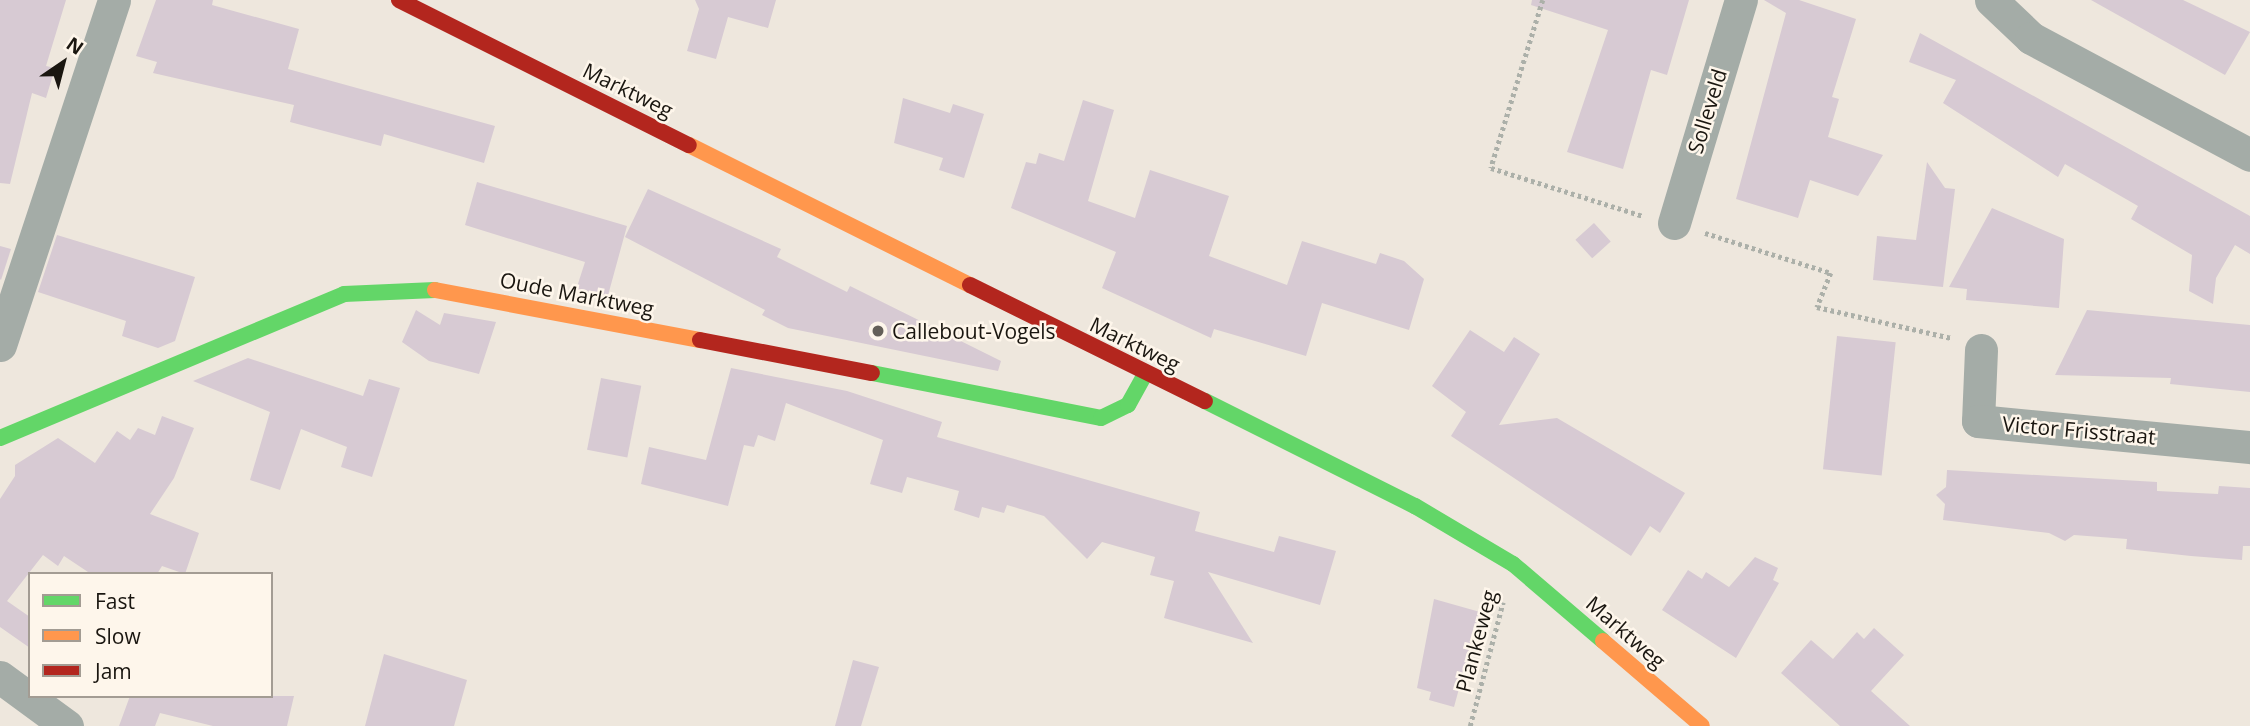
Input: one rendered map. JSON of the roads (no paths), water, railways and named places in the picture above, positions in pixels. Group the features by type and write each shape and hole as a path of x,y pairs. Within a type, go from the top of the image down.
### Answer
{"street":[{"path":"0,345 114,0"},
{"name":"Marktweg","path":"400,0 1415,506 1513,564 1702,726"},
{"name":"Solleveld","path":"1674,223 1741,0"},
{"path":"1991,0 2031,38 2250,155"},
{"name":"Oude Marktweg","path":"0,438 344,294 401,287 457,292 1101,418 1128,405 1146,373"},
{"name":"Victor Frisstraat","path":"1981,350 1978,421 2250,447"},
{"path":"0,677 28,697"},
{"path":"29,698 67,726"}],"place":[{"name":"Callebout-Vogels","path":"878,331"}]}
